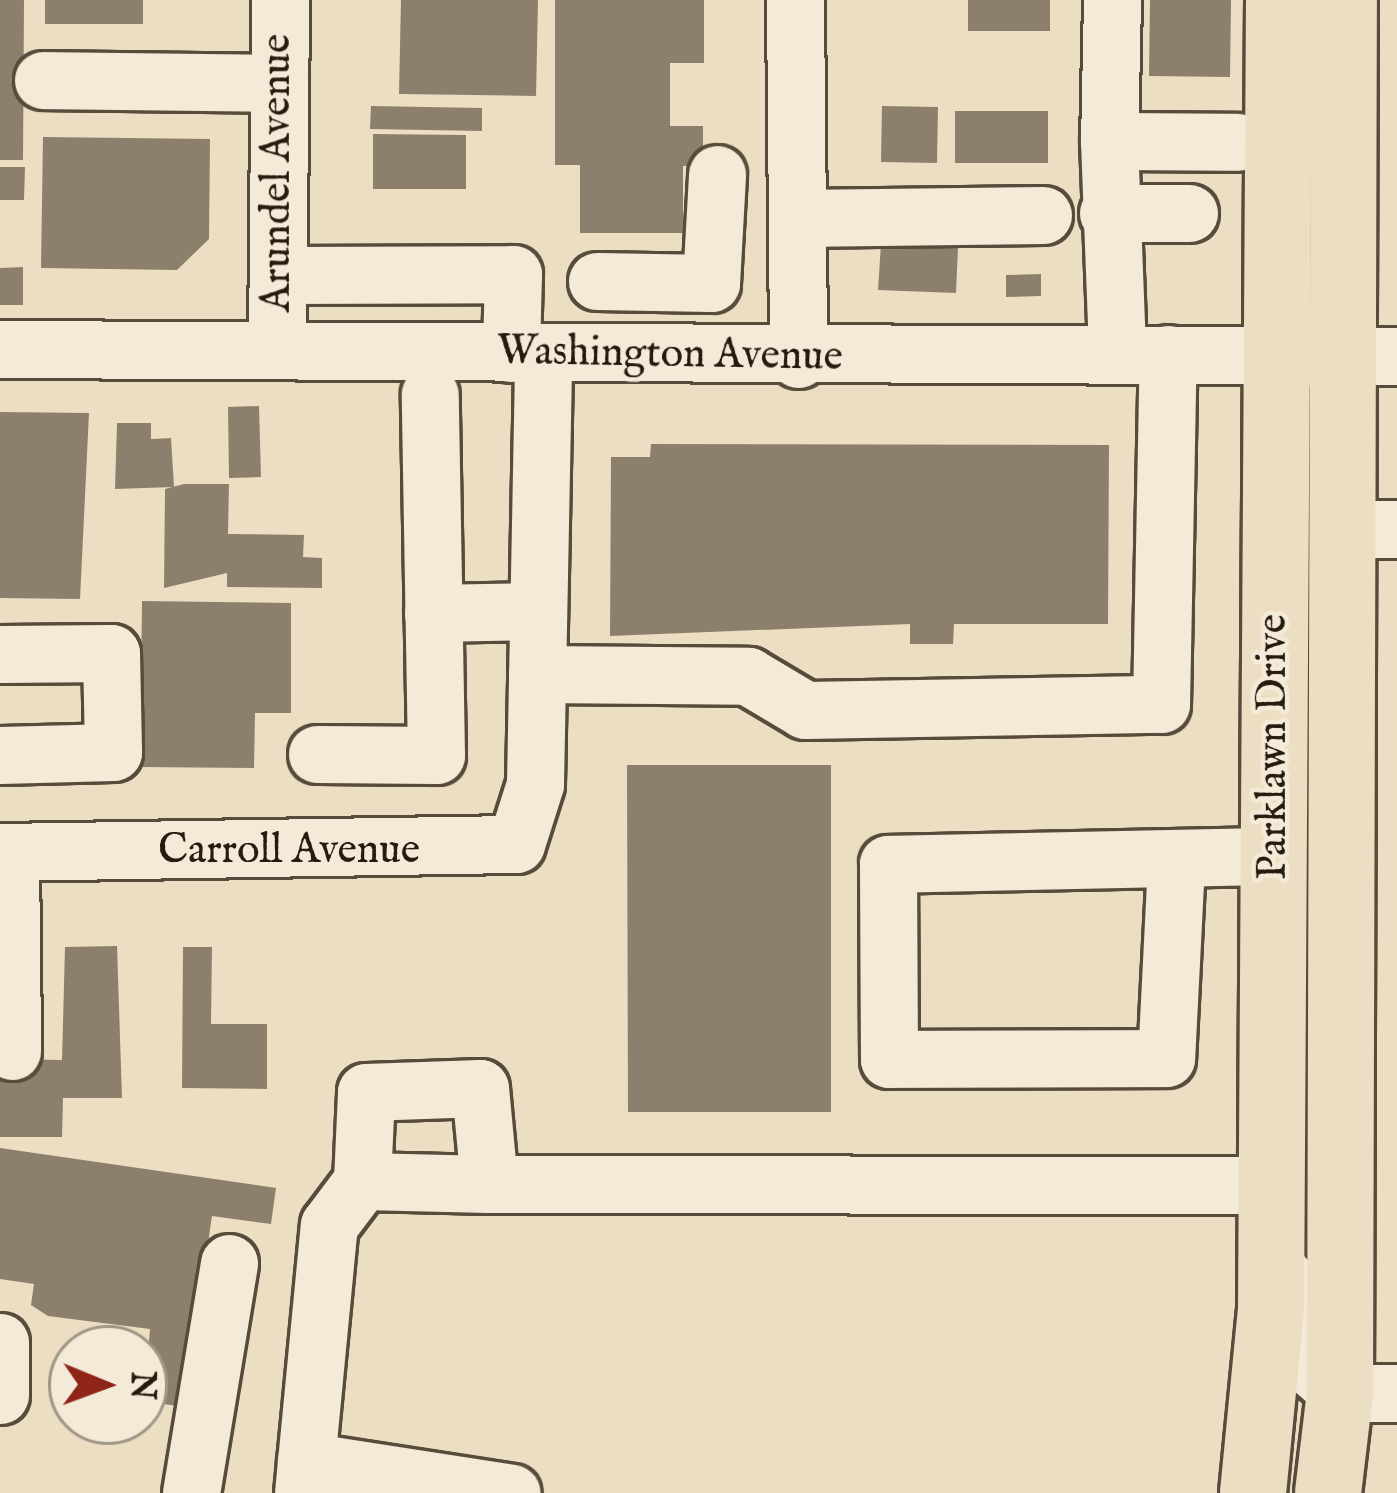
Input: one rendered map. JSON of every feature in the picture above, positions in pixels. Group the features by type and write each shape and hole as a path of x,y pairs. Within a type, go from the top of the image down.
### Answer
{"main road":[{"name":"Parklawn Drive","path":"1253,1493 1257,1205 1272,856 1279,0"},
{"name":"Parklawn Drive","path":"1328,1493 1368,1393 1369,355 1344,0"}],"street":[{"name":"Arundel Avenue","path":"277,346 280,0"},
{"path":"795,0 798,359"},
{"path":"280,275 513,274 527,354 537,674 748,676 805,710 1161,704 1143,354 1108,213 1112,0"},
{"path":"43,80 279,82"},
{"path":"1109,141 1237,142"},
{"path":"597,281 711,283 717,174"},
{"path":"1108,213 1189,213"},
{"path":"797,218 1043,215"},
{"path":"686,357 688,282"},
{"name":"Washington Avenue","path":"0,349 277,346 798,359 1369,355"},
{"path":"317,754 436,755 430,394"},
{"path":"434,613 538,611"},
{"path":"0,653 111,653 113,752 0,755"},
{"name":"Carroll Avenue","path":"5,852 482,850 516,844 535,784 537,674"},
{"path":"5,852 12,1051"},
{"path":"1175,862 1166,1058 889,1059 888,864 1175,862 1272,856"},
{"path":"489,1184 480,1088 366,1092 362,1181 329,1226 304,1477 512,1493"},
{"path":"362,1181 1257,1205 1301,1359 1368,1393"},
{"path":"191,1493 229,1263"},
{"path":"0,1342 0,1395"}],"building":[{"path":"0,0 24,0 23,160 0,160"},
{"path":"45,0 143,0 143,24 45,24"},
{"path":"401,0 538,0 536,96 399,94"},
{"path":"555,0 704,0 704,63 670,63 670,126 703,126 703,165 683,166 683,233 580,233 580,165 555,165"},
{"path":"968,0 1050,0 1050,31 968,31"},
{"path":"1150,0 1231,0 1230,77 1149,76"},
{"path":"371,106 482,108 482,131 370,129"},
{"path":"882,106 938,107 937,163 881,162"},
{"path":"955,111 1048,111 1048,163 955,163"},
{"path":"373,134 466,135 466,189 373,189"},
{"path":"43,137 210,139 209,239 177,270 41,268"},
{"path":"0,167 25,167 24,200 0,200"},
{"path":"881,244 958,248 956,293 878,290"},
{"path":"23,267 23,305 0,305 0,268"},
{"path":"1041,274 1041,296 1006,297 1006,275"},
{"path":"259,406 261,477 229,478 228,407"},
{"path":"0,412 89,413 80,599 0,598"},
{"path":"117,423 151,423 151,439 171,438 174,487 115,489"},
{"path":"651,444 1109,445 1108,624 954,624 953,644 910,644 910,624 610,636 611,457 650,457"},
{"path":"229,484 228,534 304,535 303,557 322,558 322,588 227,587 227,573 164,588 165,489"},
{"path":"142,601 291,603 291,713 255,713 254,768 140,767"},
{"path":"627,765 831,765 831,1112 628,1112"},
{"path":"117,946 122,1098 63,1098 62,1137 0,1137 0,1059 62,1060 65,947"},
{"path":"183,947 212,947 211,1024 267,1024 267,1089 182,1088"},
{"path":"0,1148 276,1188 271,1224 212,1216 184,1407 168,1405 168,1325 119,1325 48,1316 31,1305 34,1284 0,1279"}]}
